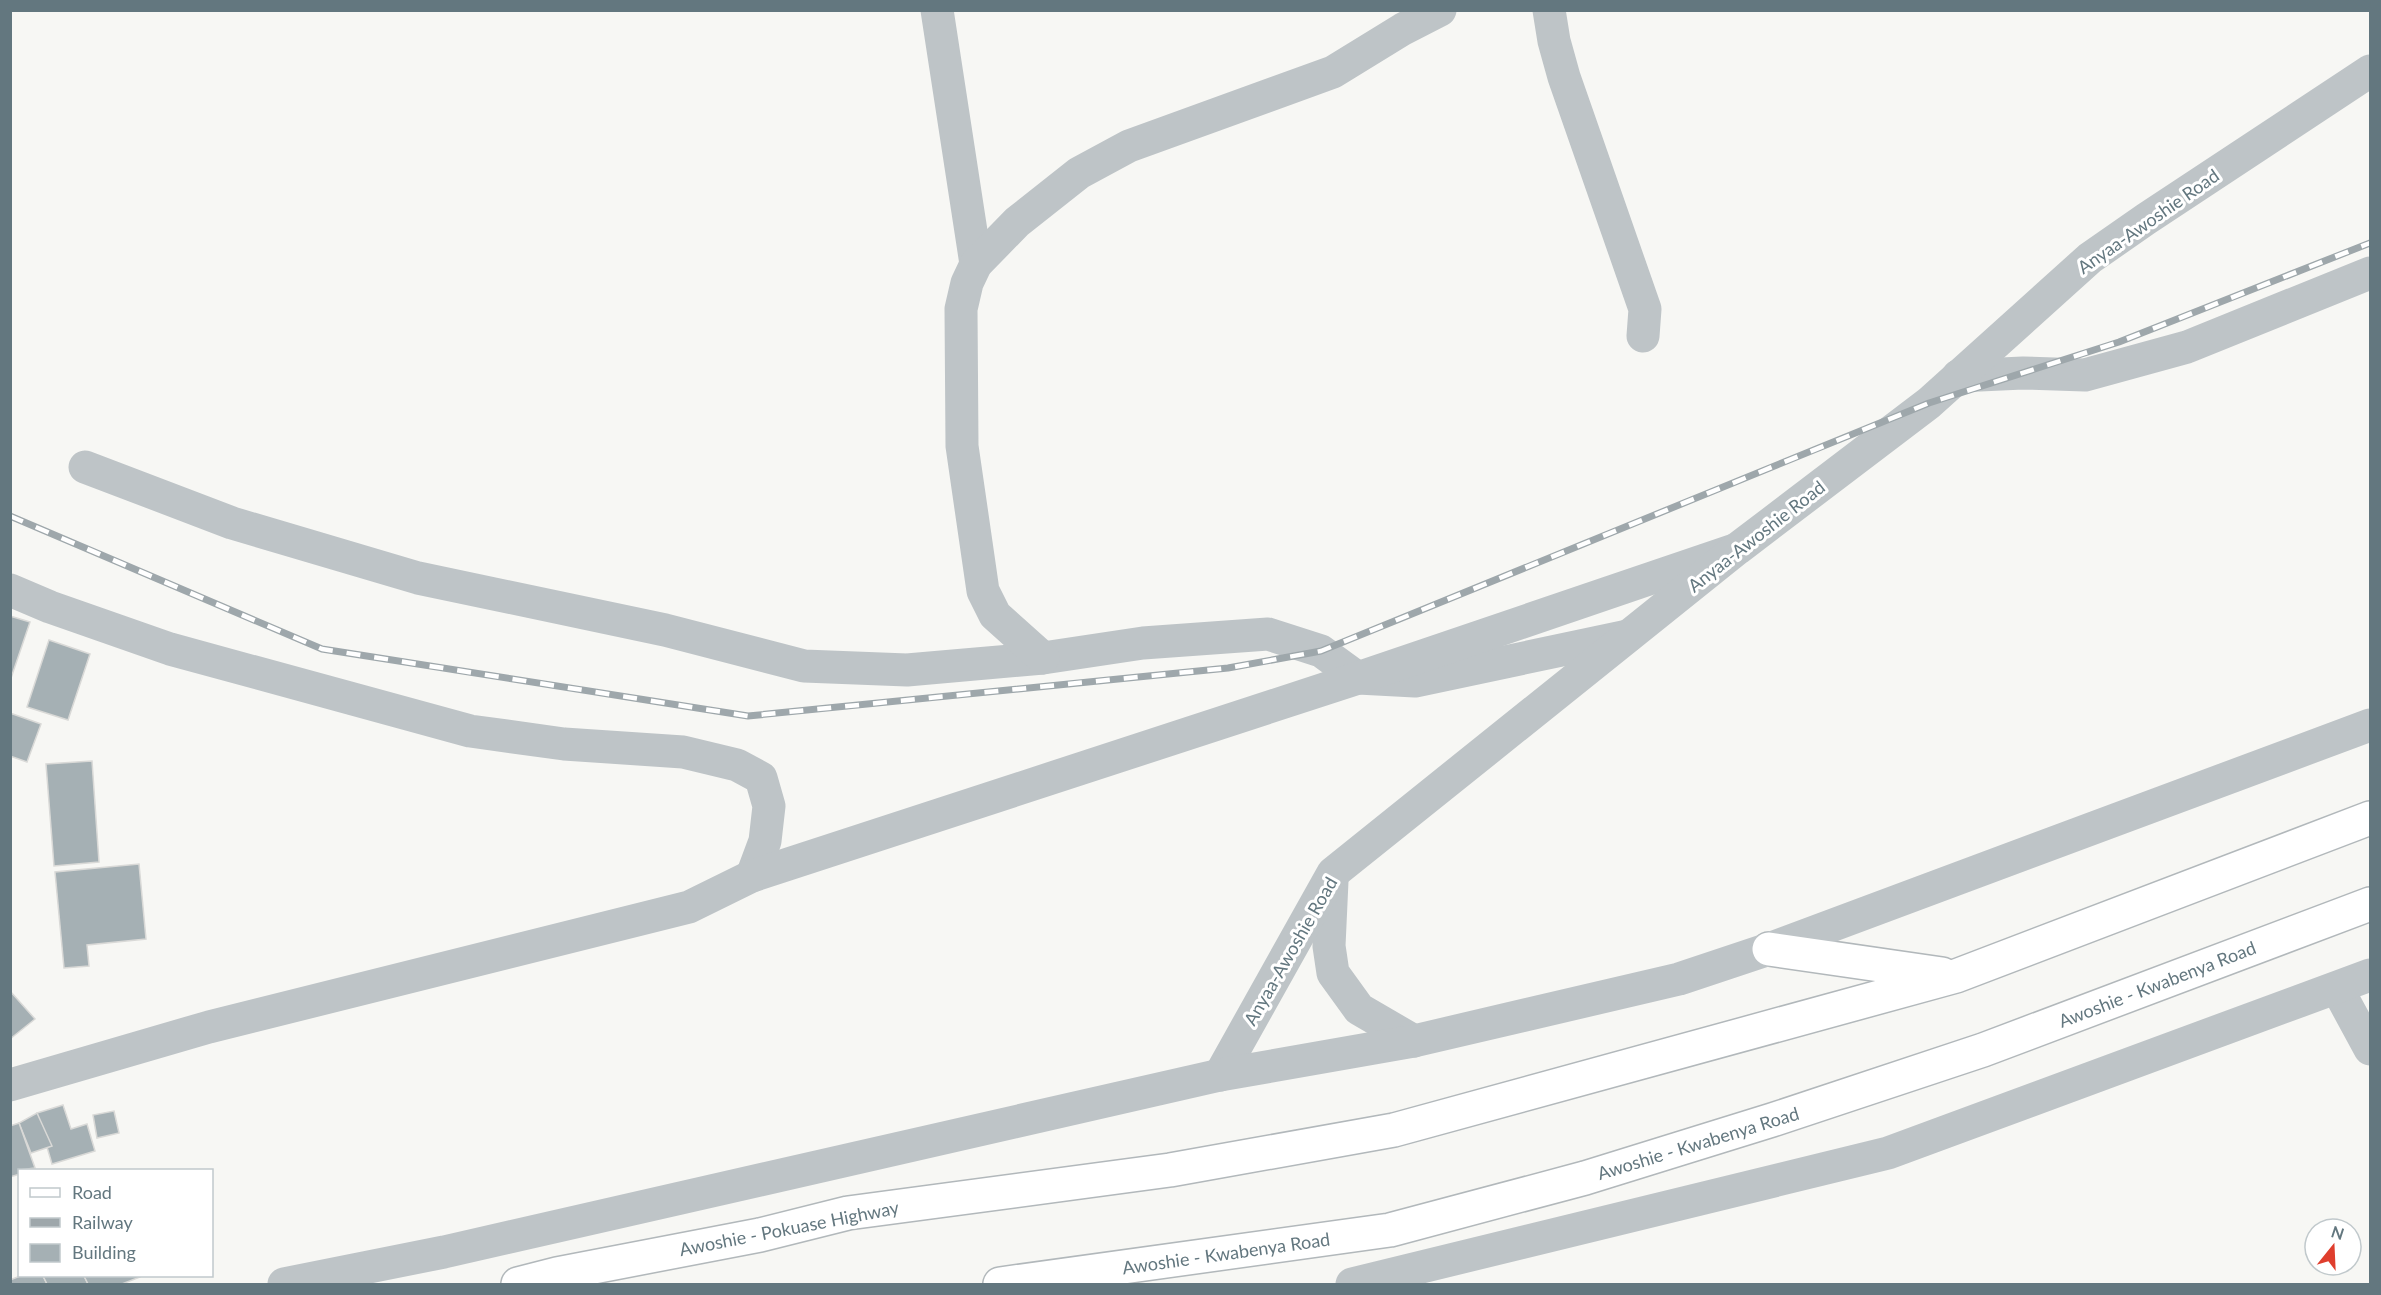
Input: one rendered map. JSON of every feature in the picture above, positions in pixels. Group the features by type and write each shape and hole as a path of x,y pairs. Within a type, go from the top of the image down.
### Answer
{"main road":[{"path":"1769,949 1956,976 2370,818"},
{"name":"Awoshie - Kwabenya Road","path":"1000,1284 1390,1230 1586,1178 1772,1120 1983,1050 2370,904"},
{"name":"Awoshie - Pokuase Highway","path":"518,1284 557,1274 760,1235 848,1213 1170,1170 1394,1130 1956,976"}],"street":[{"path":"937,10 976,264"},
{"path":"1043,658 995,615 983,591 976,550 962,446 960,340 961,309 967,283 976,264 1032,209 1089,168 1129,146 1333,72 1403,29 1440,10"},
{"path":"1549,10 1554,41 1564,77 1645,309 1643,336"},
{"name":"Anyaa-Awoshie Road","path":"1220,1075 1333,873 1737,549 1929,403 2090,258 2370,71"},
{"path":"1958,376 2085,375 2187,347 2370,273"},
{"path":"85,467 232,524 418,578 665,630 804,666 907,670 1043,658 1143,643 1268,634 1321,651 1358,678 1415,681 1628,636"},
{"path":"10,1085 209,1027 689,907 752,876 1358,678 1737,549"},
{"path":"10,590 50,607 170,650 470,731 564,744 683,752 737,765 761,778 769,806 765,841 752,876"},
{"path":"284,1284 444,1252 1220,1075 1414,1041 1679,980 1769,949 2370,725"},
{"path":"1333,873 1329,946 1333,973 1359,1009 1414,1041"},
{"path":"1352,1284 1887,1153 2370,975"},
{"path":"2337,988 2370,1049"}],"building":[{"path":"10,616 30,622 10,681"},
{"path":"49,640 90,654 68,720 27,707"},
{"path":"10,713 41,724 27,762 10,756"},
{"path":"92,761 99,862 54,866 46,764"},
{"path":"139,864 146,939 87,945 89,966 64,968 55,872"},
{"path":"10,991 35,1019 10,1039"},
{"path":"63,1105 71,1129 87,1124 95,1151 52,1164 37,1113"},
{"path":"114,1111 119,1133 97,1138 93,1115"},
{"path":"37,1113 52,1146 31,1153 19,1123"},
{"path":"19,1123 35,1168 18,1169 18,1175 10,1177 10,1126"},
{"path":"18,1277 44,1277 47,1284 10,1284 10,1280"},
{"path":"44,1277 84,1277 88,1284 47,1284"},
{"path":"84,1277 140,1277 122,1284 88,1284"}],"railway":[{"path":"10,516 322,649 748,716 1228,668 1321,651 1929,403 2119,342 2370,243"}]}
